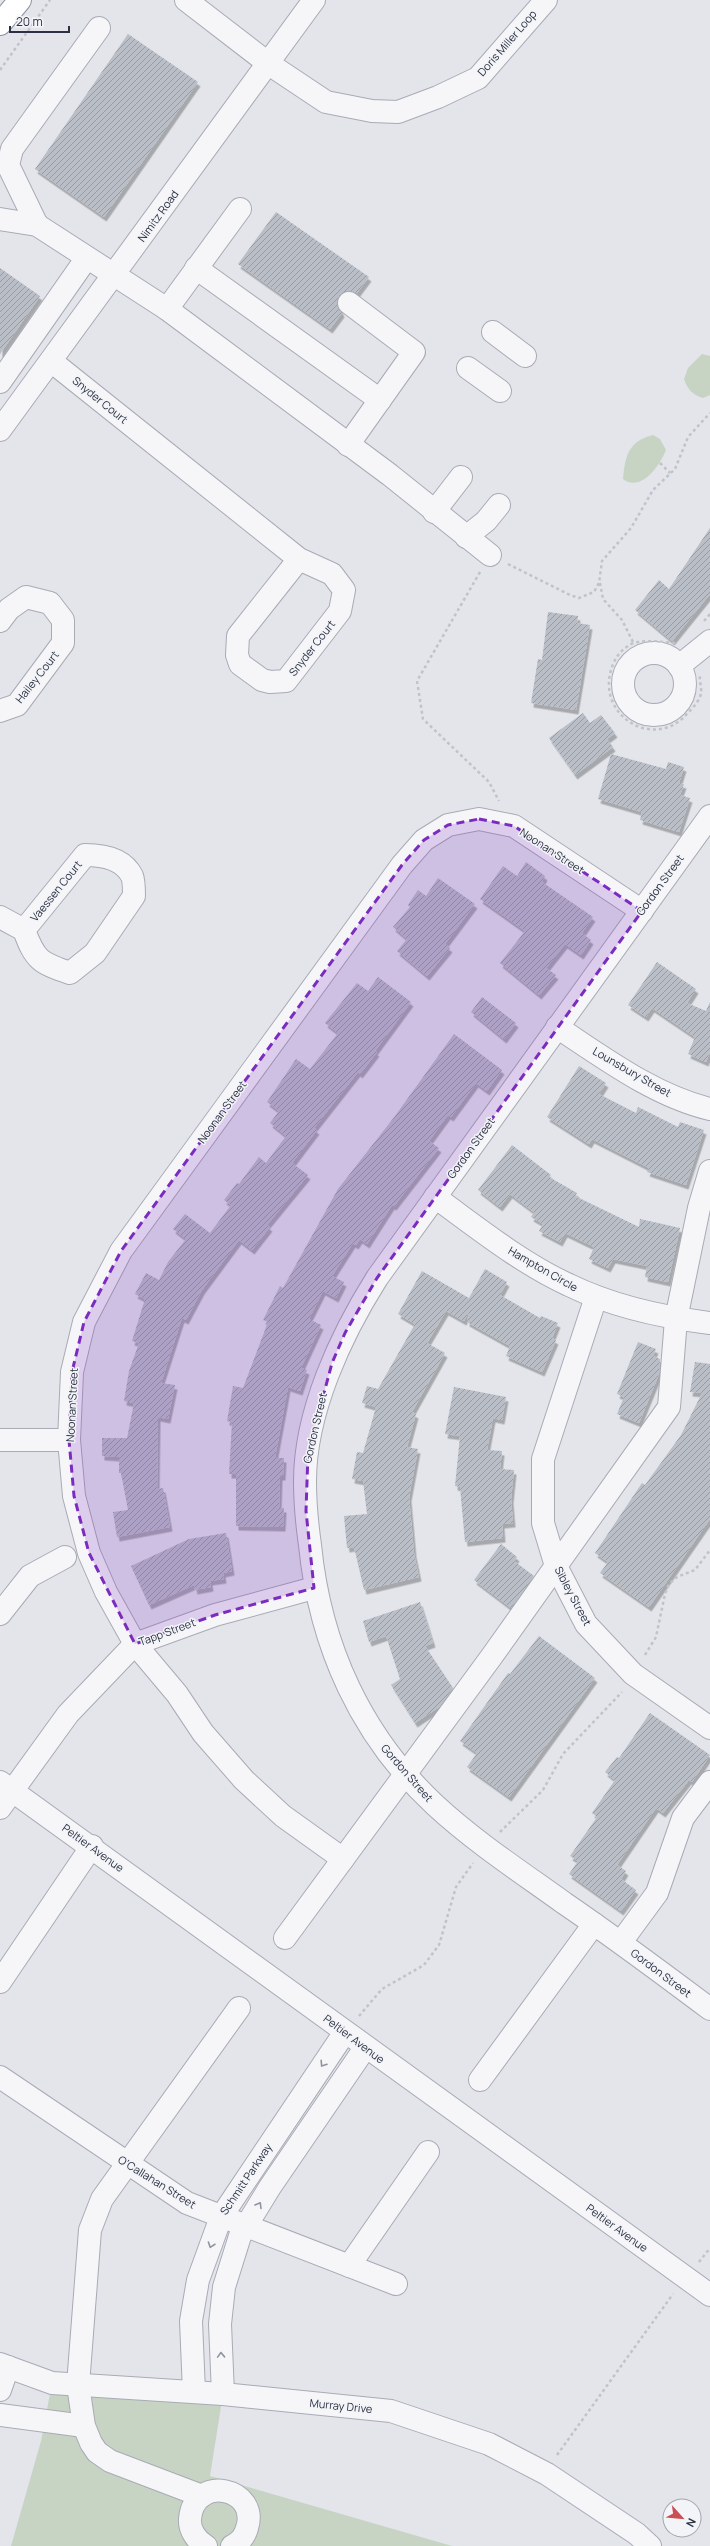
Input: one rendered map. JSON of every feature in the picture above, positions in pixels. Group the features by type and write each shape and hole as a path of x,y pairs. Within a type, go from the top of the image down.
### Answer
{"highway":[{"path":"0,5 4,0"},
{"path":"0,24 20,0"}],"street":[{"name":"Doris Miller Loop","path":"186,0 269,64 326,102 372,111 398,112 438,97 478,78 546,0"},
{"name":"Nimitz Road","path":"0,430 114,277 314,0"},
{"path":"36,225 8,165 12,149 99,28"},
{"path":"167,309 240,209"},
{"path":"0,219 36,225 114,277 167,309 390,475 434,512 490,555"},
{"path":"0,382 86,259"},
{"path":"196,268 380,400"},
{"path":"348,445 414,352 349,303"},
{"path":"493,332 525,356"},
{"name":"Snyder Court","path":"51,361 299,559 332,574 344,590 340,611 286,681 270,682 262,680 240,664 237,655 238,636 299,559"},
{"path":"468,368 500,391"},
{"path":"434,512 460,477"},
{"path":"466,537 486,521 499,505"},
{"name":"Hailey Court","path":"0,621 9,609 26,597 50,603 63,620 63,643 17,705 0,711"},
{"path":"679,666 705,633"},
{"name":"Gordon Street","path":"710,816 435,1197 361,1303 332,1363 315,1420 305,1479 314,1588 325,1627 341,1672 379,1742 404,1774 436,1806 485,1846 621,1942 710,2009"},
{"name":"Noonan Street","path":"343,1859 283,1816 244,1780 203,1733 177,1694 134,1644 106,1592 89,1553 74,1496 69,1440 72,1372 84,1322 121,1251 130,1238 402,865 424,840 448,825 479,819 514,826 642,911"},
{"name":"Vaessen Court","path":"0,917 24,930 32,952 48,965 70,973 95,953 134,896 132,876 116,860 98,855 85,856 24,930"},
{"name":"Lounsbury Street","path":"558,1027 658,1089 680,1099 710,1108"},
{"path":"285,1938 556,1566 669,1407 676,1318 699,1208 710,1171"},
{"name":"Hampton Circle","path":"435,1197 529,1263 570,1286 596,1297 636,1310 710,1323"},
{"name":"Sibley Street","path":"596,1297 543,1459 543,1523 556,1566 586,1624 633,1674 710,1728"},
{"path":"0,1440 69,1440"},
{"path":"0,1614 30,1576 65,1556"},
{"name":"Tapp Street","path":"4,1794 68,1714 134,1644 215,1615 314,1588"},
{"path":"621,1942 657,1893 683,1818 710,1782"},
{"name":"Peltier Avenue","path":"4,1794 92,1846 365,2048 710,2295"},
{"path":"0,1982 92,1846"},
{"path":"480,2080 594,1924"},
{"path":"202,2496 110,2461 97,2452 91,2443 84,2426 78,2385 90,2230 102,2199 125,2164 239,2008"},
{"name":"Schmitt Parkway","path":"194,2392 191,2321 198,2280 221,2217 345,2032"},
{"path":"223,2394 220,2324 224,2287 240,2236 270,2187 365,2048"},
{"name":"O’Callahan Street","path":"0,2077 125,2164 187,2203 396,2284"},
{"path":"349,2266 428,2152"},
{"path":"0,2390 4,2366"},
{"name":"Murray Drive","path":"4,2366 52,2383 223,2394 391,2410 489,2444 547,2474 638,2542"},
{"path":"0,2415 84,2426"},
{"path":"206,2546 198,2540 190,2522 191,2511 202,2496 211,2491 221,2490 231,2492 244,2503 249,2523 242,2538 232,2546"}],"path":[{"path":"0,70 50,0"},
{"path":"634,644 622,620 603,598 600,583 602,561 631,528 645,502 660,481 675,469 688,437 710,413"},
{"path":"660,463 670,473"},
{"path":"514,826 489,782 423,719 417,681 490,555 579,598 594,592 600,583"},
{"path":"705,633 710,614"},
{"path":"679,642 634,644 625,648 617,657 611,669 607,691 618,712 634,726 657,728 669,727 678,723 700,697 701,671"},
{"path":"345,2032 382,1989 424,1965 439,1945 456,1887 485,1846 543,1790 563,1754 617,1698 656,1637 665,1594 669,1584 677,1577 696,1570 710,1550"},
{"path":"547,2474 559,2451 686,2277 710,2248"}],"highlighted area":[{"path":"479,819 514,826 642,911 377,1278 345,1333 332,1363 308,1453 306,1511 314,1588 215,1615 135,1644 89,1553 74,1496 69,1440 72,1372 84,1322 98,1293 121,1251 402,865 424,840 448,825"}],"green space":[{"path":"702,354 710,356 710,395 703,398 691,391 684,379 688,368"},
{"path":"653,435 660,439 666,450 655,469 643,480 630,482 623,479 627,456 633,445 638,441"},
{"path":"52,2383 223,2394 210,2476 452,2546 11,2546 41,2441"}],"building":[{"path":"128,34 198,82 104,217 35,169"},
{"path":"276,212 369,277 357,293 350,291 339,295 337,302 342,313 330,329 238,264"},
{"path":"0,268 40,296 0,354"},
{"path":"710,528 710,594 672,641 635,610 659,580 669,589"},
{"path":"548,612 578,616 577,623 590,625 576,710 531,703 538,659 542,660"},
{"path":"583,713 590,723 601,715 615,733 607,739 613,747 575,775 549,738"},
{"path":"611,754 666,769 668,762 684,767 679,783 684,784 680,795 690,798 679,832 640,820 642,812 598,799"},
{"path":"526,862 545,876 542,882 593,917 582,933 591,940 581,955 565,944 546,968 556,975 539,995 500,963 525,931 480,899 503,866 517,876"},
{"path":"438,878 475,904 445,944 450,948 427,976 397,951 407,939 393,927 410,907 408,905 418,890 426,896"},
{"path":"657,962 696,989 687,1003 706,1011 710,1002 710,1052 706,1062 688,1054 695,1037 652,1008 646,1017 628,1005"},
{"path":"378,977 411,1002 375,1051 377,1052 360,1074 358,1072 314,1128 317,1130 292,1163 308,1175 267,1225 270,1227 252,1250 239,1240 202,1290 186,1320 182,1318 161,1383 175,1385 168,1419 158,1417 157,1489 163,1488 170,1527 117,1537 113,1512 128,1510 121,1473 119,1473 119,1457 102,1456 102,1438 127,1438 134,1403 124,1401 129,1371 139,1343 132,1341 145,1299 135,1294 146,1273 159,1280 168,1262 186,1239 173,1229 185,1214 210,1233 231,1205 224,1200 237,1183 239,1184 259,1157 266,1163 286,1136 270,1123 279,1111 267,1102 296,1059 310,1069 338,1033 325,1023 357,983 368,991"},
{"path":"482,997 516,1023 504,1039 471,1012"},
{"path":"454,1034 502,1070 487,1091 476,1083 451,1117 448,1115 429,1141 439,1148 394,1206 392,1205 367,1244 360,1239 356,1245 353,1243 332,1276 344,1282 336,1298 323,1291 309,1319 321,1325 301,1368 307,1370 300,1391 288,1387 275,1458 284,1458 283,1476 280,1476 279,1508 284,1508 283,1527 236,1526 236,1474 229,1474 232,1422 227,1421 233,1386 243,1388 268,1322 263,1320 280,1286 283,1288 338,1189 395,1116"},
{"path":"579,1066 606,1083 599,1094 636,1113 638,1107 678,1127 680,1122 704,1130 686,1185 647,1172 649,1168 592,1139 589,1144 547,1117"},
{"path":"512,1145 551,1175 549,1177 577,1193 575,1196 639,1227 640,1219 680,1228 668,1282 645,1277 647,1266 613,1259 608,1268 589,1259 594,1247 565,1233 560,1242 539,1231 543,1224 531,1217 534,1212 510,1194 500,1207 478,1190"},
{"path":"485,1269 507,1282 500,1295 540,1318 541,1316 558,1323 552,1338 556,1340 542,1372 506,1356 510,1346 467,1322 469,1311 464,1321 446,1311 427,1343 445,1353 412,1412 416,1414 407,1447 418,1449 409,1497 414,1553 419,1577 364,1590 354,1547 347,1548 344,1516 367,1514 363,1481 352,1479 357,1452 363,1453 376,1407 362,1403 367,1386 378,1389 415,1324 398,1314 422,1271 469,1298"},
{"path":"638,1342 656,1349 653,1356 660,1359 659,1374 639,1423 617,1414 624,1397 617,1394"},
{"path":"695,1362 710,1364 710,1519 649,1607 600,1573 608,1562 595,1553 642,1483 645,1485 681,1435 702,1393 690,1392"},
{"path":"454,1387 506,1397 502,1420 493,1418 487,1450 502,1451 500,1469 514,1470 511,1499 513,1523 502,1524 503,1538 465,1542 460,1487 455,1486 460,1436 445,1434"},
{"path":"226,1533 232,1571 223,1573 224,1579 210,1581 211,1587 195,1590 194,1585 149,1605 131,1566 189,1539"},
{"path":"501,1544 517,1557 514,1561 534,1576 511,1608 474,1580"},
{"path":"420,1602 433,1643 425,1646 453,1688 439,1707 415,1723 391,1685 400,1679 386,1636 369,1642 363,1621"},
{"path":"539,1636 595,1678 509,1797 467,1767 477,1753 460,1741 508,1673 510,1674"},
{"path":"650,1713 710,1755 692,1782 689,1780 663,1813 656,1808 617,1865 626,1871 621,1879 636,1890 621,1911 569,1874 578,1861 570,1856 597,1817 592,1813 615,1780 605,1772 617,1757 619,1758"}]}
